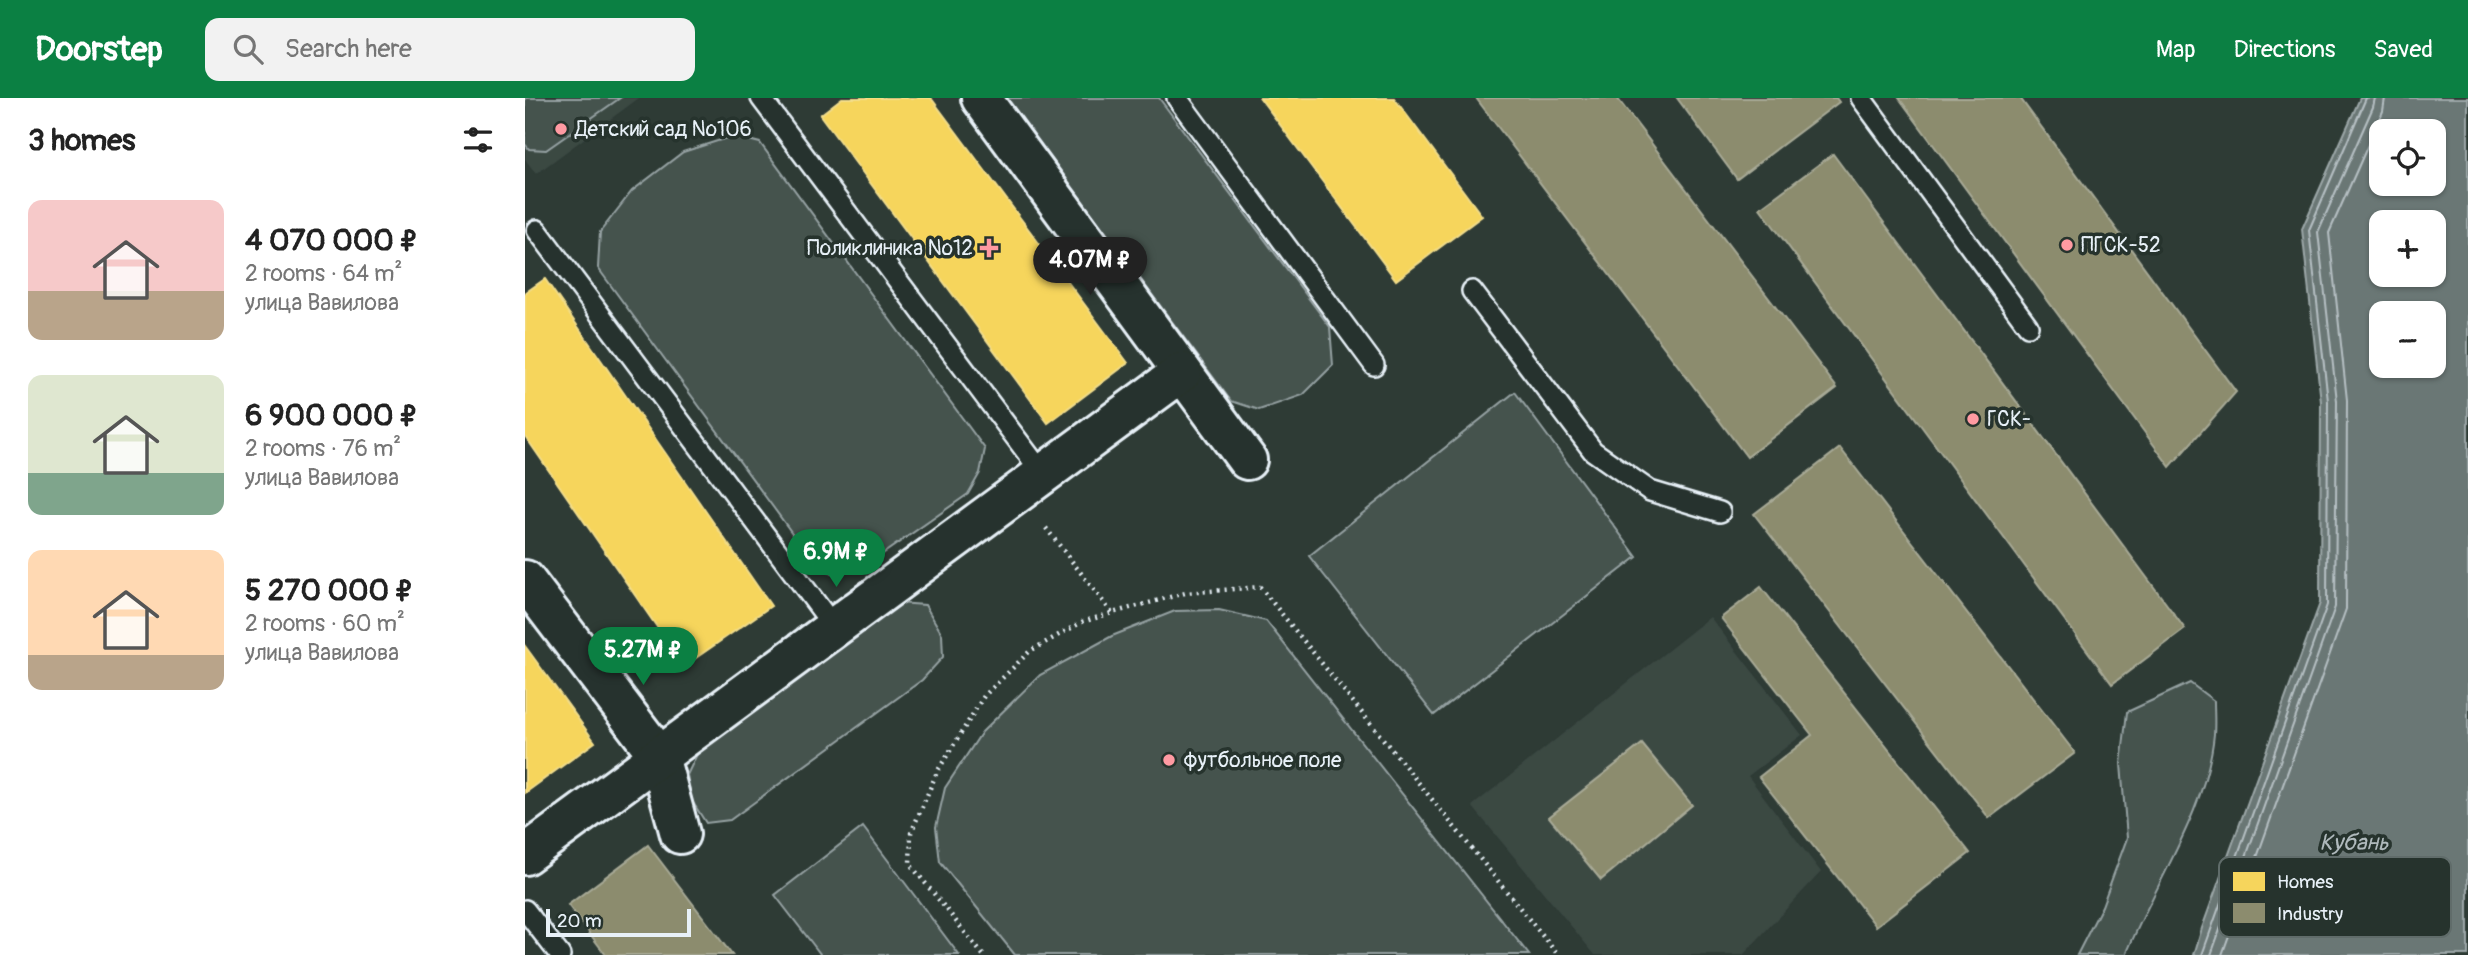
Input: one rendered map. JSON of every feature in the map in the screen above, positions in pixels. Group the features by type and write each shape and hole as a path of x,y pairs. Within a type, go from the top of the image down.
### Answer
{"street":[{"path":"981,98 1247,460"},
{"path":"525,855 1182,372"},
{"path":"525,580 659,757 680,834"}],"lane":[{"path":"761,98 1030,483"},
{"path":"1177,98 1374,365"},
{"path":"1861,98 2028,326"},
{"path":"531,231 834,627"},
{"path":"1472,291 1593,452 1650,491 1720,512"},
{"path":"525,910 560,955"}],"path":[{"path":"1030,483 1112,613"},
{"path":"983,955 910,864 911,832 937,772 984,696 1030,651 1082,622 1185,593 1260,587 1558,955"}],"shaded area":[{"name":"Детский сад №106","path":"525,98 639,98 536,174 525,159"},
{"name":"Детский сад №106","path":"525,98 620,98 546,150 529,149 525,144"},
{"path":"1006,98 1159,98 1330,327 1333,365 1303,395 1259,410 1231,401"},
{"path":"733,136 760,143 985,449 980,473 968,494 864,567 831,574 811,559 598,268 600,232 632,191 683,152"},
{"path":"1515,392 1637,557 1434,715 1309,556"},
{"path":"898,603 925,605 942,634 943,657 922,680 730,820 706,823 692,801 687,775 699,750"},
{"name":"футбольное поле","path":"1219,610 1266,621 1529,955 1015,955 940,862 936,827 945,788 982,732 1040,675 1112,636 1175,611"},
{"path":"1710,617 1802,735 1748,776 1821,872 1743,955 1595,955 1472,806"},
{"path":"2190,683 2214,701 2214,734 2201,791 2190,819 2126,955 2077,955 2102,906 2127,838 2121,764 2127,712"},
{"path":"863,827 959,955 821,955 775,895"}],"water":[{"name":"Кубань","path":"2360,98 2468,98 2468,955 2194,955 2219,881 2219,937 2451,937 2451,857 2228,857 2320,603 2321,402 2302,229"}],"building: Homes":[{"path":"842,98 931,98 1128,363 1048,423 820,115"},
{"path":"1260,98 1394,98 1482,216 1396,280"},
{"path":"545,279 771,606 684,666 525,436 525,293"},
{"path":"525,646 595,742 525,793"}],"building: Industry":[{"path":"1476,98 1617,98 1837,388 1747,457"},
{"path":"1677,98 1836,98 1839,102 1737,179"},
{"name":"ПГСК-52","path":"1899,98 2020,98 2236,392 2170,467"},
{"name":"ГСК-","path":"1833,154 2185,629 2112,684 1760,208"},
{"path":"1840,448 2075,753 1989,818 1754,514"},
{"path":"1761,587 1970,853 1876,926 1759,777 1812,735 1721,618"},
{"path":"1642,744 1692,805 1601,880 1549,817"},
{"path":"648,845 732,955 606,955 568,905"}],"place":[{"name":"Детский сад №106","path":"561,129"},
{"name":"ПГСК-52","path":"2067,245"},
{"name":"Поликлиника №12","path":"989,248"},
{"name":"ГСК-","path":"1973,419"},
{"name":"футбольное поле","path":"1169,760"}]}
